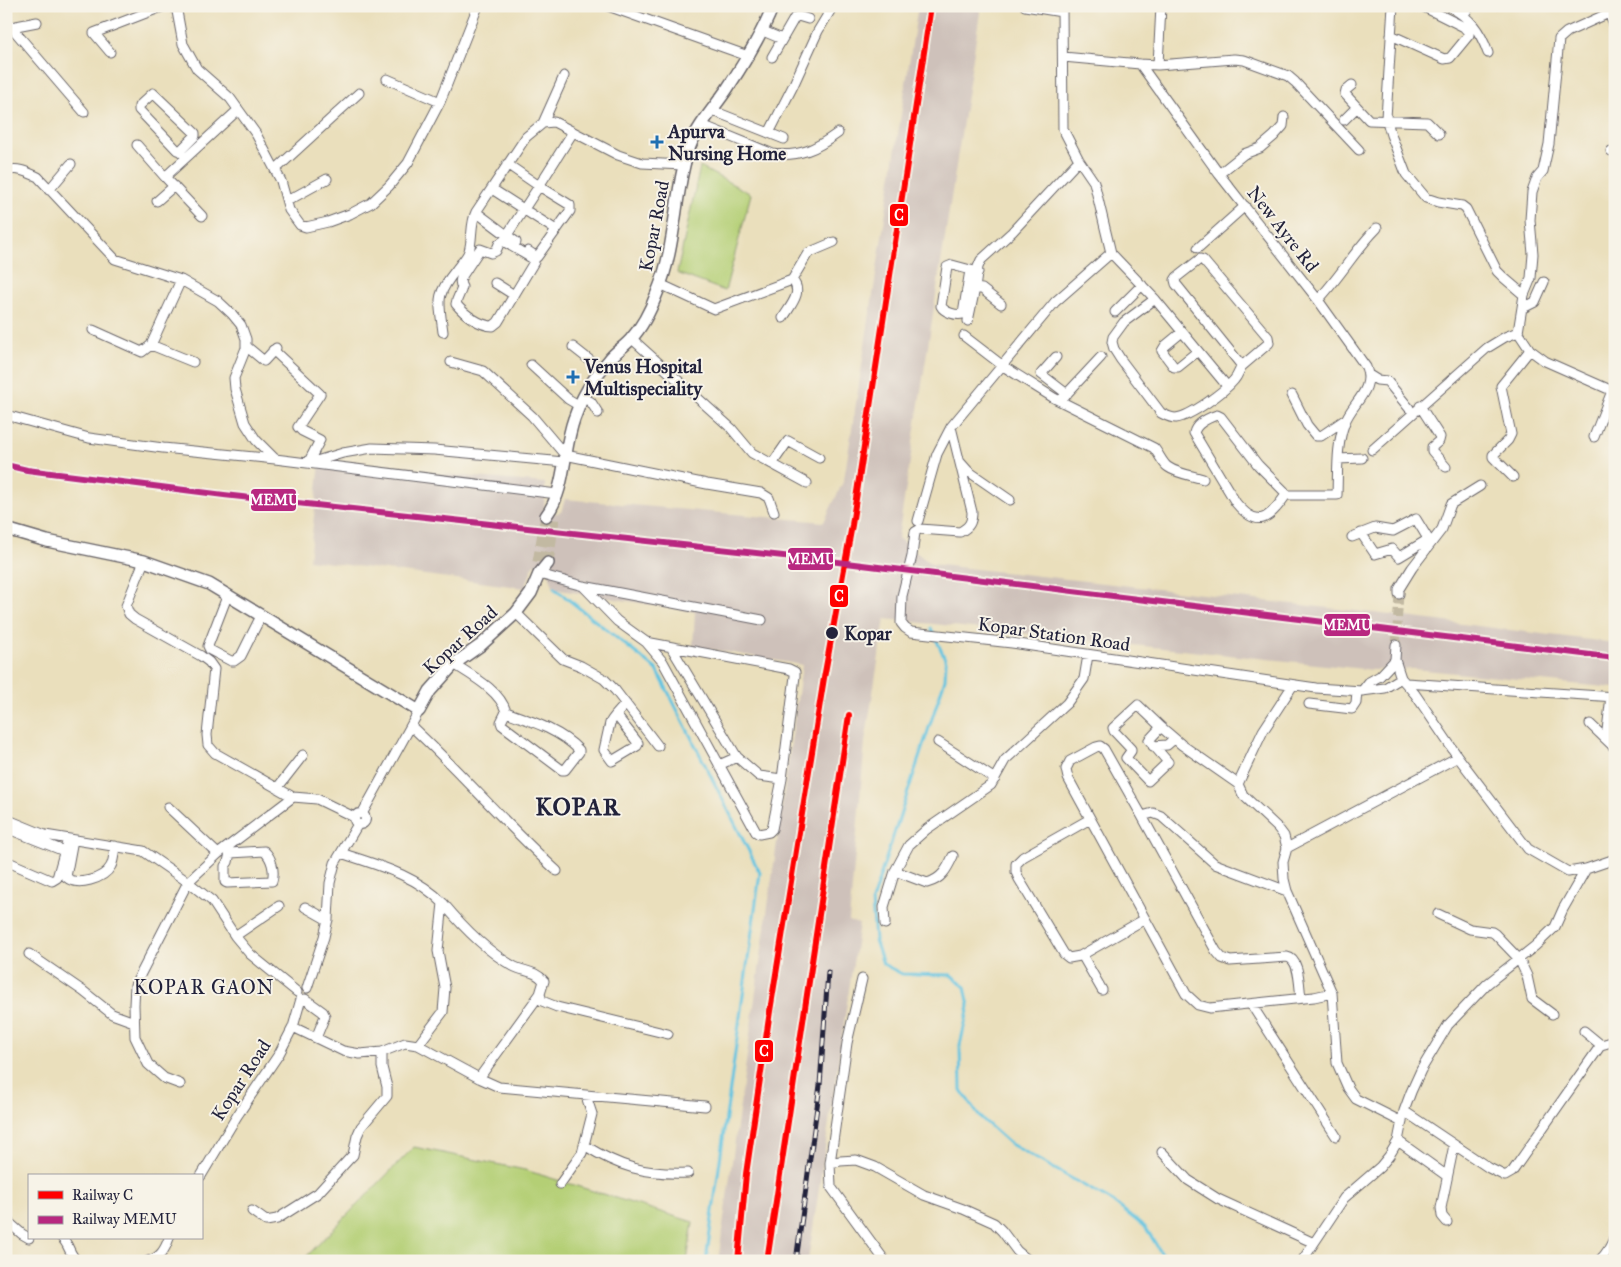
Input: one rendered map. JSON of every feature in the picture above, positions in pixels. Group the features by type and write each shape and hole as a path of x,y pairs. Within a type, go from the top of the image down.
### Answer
{"street":[{"path":"110,52 94,33 164,6"},
{"path":"176,6 183,44 197,69 230,98 256,134 281,180 289,210 300,225 306,228 350,214 371,203 389,186 408,162 440,102 478,6"},
{"path":"608,6 748,56"},
{"name":"Kopar Road","path":"551,514 574,419 582,402 601,369 631,338 644,319 660,284 669,258 683,164 690,144 748,56 763,31 773,6"},
{"path":"770,133 818,31 833,6"},
{"path":"1025,6 1062,9 1063,129 1079,160 1094,182 1110,253 1155,298 1227,386"},
{"path":"1158,65 1161,6"},
{"path":"1393,6 1386,99 1387,121 1406,174 1426,198 1462,206 1466,210 1498,271 1524,296"},
{"path":"1391,35 1444,60 1450,58 1469,35 1469,32 1464,27 1422,6"},
{"path":"1450,6 1464,14 1482,37 1488,53"},
{"path":"1464,14 1470,6"},
{"path":"1594,437 1613,392 1545,361 1530,350 1518,332 1524,296 1531,278 1530,220 1532,192 1543,171 1549,144 1559,39 1567,32 1609,10 1615,27"},
{"path":"772,57 795,17 808,19"},
{"path":"9,24 37,22"},
{"path":"9,24 84,112"},
{"path":"763,31 782,39"},
{"path":"1063,57 1158,65 1234,59 1280,73 1295,82 1359,150"},
{"name":"New Ayre Rd","path":"1140,64 1220,174 1318,300 1369,375"},
{"path":"442,332 439,301 445,283 465,265 480,250 491,253 496,250 498,244 502,241 533,259 534,262 498,322 493,326 487,326 462,312 456,304 461,293 462,287 459,283 465,265 469,251 473,218 526,137 543,123 564,76"},
{"path":"387,79 440,102"},
{"path":"1352,85 1345,92 1366,118 1372,117 1387,121 1427,122 1439,134"},
{"path":"165,177 183,154 195,133 153,92 139,106 139,110 183,154"},
{"path":"275,170 359,93"},
{"path":"1344,120 1357,107"},
{"path":"183,154 238,110"},
{"path":"711,110 784,139"},
{"path":"1220,174 1244,154 1260,148 1274,136 1283,126 1284,117"},
{"path":"543,123 554,122 618,155 642,163 683,164"},
{"path":"702,125 773,154 782,155 800,154 823,144 838,133"},
{"path":"507,235 573,132"},
{"path":"137,145 202,216"},
{"path":"974,271 952,265 948,267 941,306 945,311 963,314 974,271 982,260 1012,232 1079,160"},
{"path":"49,190 71,164"},
{"path":"476,212 537,257 570,211 570,205 507,164"},
{"path":"6,170 13,168 38,177 115,259 181,280 218,301 232,314 241,325 246,338 246,347 234,378 235,389 245,423 256,440 275,460"},
{"path":"287,201 327,179"},
{"path":"157,201 174,186"},
{"path":"492,188 556,230"},
{"path":"1198,248 1245,206"},
{"path":"1318,300 1330,288 1364,241 1377,228"},
{"path":"660,284 714,310 792,280 808,252 834,242"},
{"path":"918,521 937,454 951,427 1055,302 1110,253"},
{"path":"1155,298 1124,322 1113,337 1112,342 1120,360 1161,413 1168,417 1176,418 1206,404 1234,381 1242,366 1269,343 1268,337 1203,260 1200,259 1177,277 1175,280 1176,284 1242,366"},
{"path":"968,321 975,288 974,271"},
{"path":"94,330 142,352 151,345 181,280"},
{"path":"783,318 798,294 796,284 792,280"},
{"path":"1523,308 1535,302 1544,282"},
{"path":"495,283 514,294"},
{"path":"1115,312 1142,285"},
{"path":"975,288 982,289 1001,304"},
{"path":"1182,332 1165,346 1162,351 1174,367 1178,367 1198,351"},
{"path":"1372,450 1487,348 1505,337 1518,332"},
{"path":"964,336 1003,366 1060,401 1154,448 1168,467 1203,479"},
{"path":"631,338 731,428 752,453 806,483"},
{"path":"151,345 193,362"},
{"path":"246,347 264,361 275,349 320,394 298,427 320,440 308,463"},
{"path":"246,347 261,363"},
{"path":"573,347 601,369"},
{"path":"1513,477 1493,457 1511,434 1501,386 1530,350"},
{"path":"1056,357 1041,374 1067,394"},
{"path":"1060,401 1101,357"},
{"path":"451,362 483,371 532,416 565,458"},
{"path":"531,365 568,399 592,402 598,413"},
{"path":"1286,495 1337,495 1339,445 1346,419 1364,391 1369,375 1377,380 1387,382 1408,408"},
{"path":"1292,395 1307,425 1316,436 1321,436 1346,419"},
{"path":"1420,406 1440,437 1439,442 1432,450 1446,467"},
{"path":"6,415 89,438 557,494"},
{"path":"1214,416 1219,416 1258,465 1286,495 1264,519 1259,520 1244,513 1194,433 1195,428 1214,416"},
{"path":"951,427 960,462 968,470 1010,500"},
{"path":"772,464 788,441 819,458"},
{"path":"308,463 343,453 372,448 565,458 761,493 770,498 774,512"},
{"path":"1338,459 1362,458"},
{"name":"Kopar Station Road","path":"960,462 972,512 971,524 960,532 920,530 915,532 912,556 902,596 901,623 911,632 1316,688 1360,691 1385,688 1404,681"},
{"path":"1399,594 1399,589 1412,568 1442,529 1451,504 1480,486"},
{"path":"1352,537 1361,533 1375,528 1393,530 1416,519 1427,540 1399,557 1392,549 1375,554 1361,533"},
{"path":"6,529 46,541 144,561 210,584 419,711"},
{"path":"144,561 126,606 129,614 134,619 209,662 214,669 207,734 208,745 215,753 293,797 317,800 358,818"},
{"path":"542,566 583,586 762,620"},
{"name":"Kopar Road","path":"202,1174 237,1116 279,1054 294,1027 301,996 301,987 306,988 324,937 328,920 330,883 335,863 358,818 430,691 454,664 481,645 516,614 531,593 542,566"},
{"path":"583,586 617,621 646,642 663,662 756,832 759,834 769,832 772,829 782,779 795,672 789,668 646,642"},
{"path":"228,594 208,646 210,650 234,661 240,656 261,616"},
{"path":"516,614 563,659 582,666 604,679 615,690 658,746"},
{"path":"1396,645 1395,660 1404,681 1458,757 1528,848 1568,872 1586,869 1615,859"},
{"path":"671,647 737,757 759,776 782,779"},
{"path":"884,924 884,907 896,871 909,845 927,829 991,785 1005,760 1067,703 1084,679 1088,655"},
{"path":"1309,704 1352,709 1356,704 1360,691 1368,682 1380,676 1395,660"},
{"path":"454,664 495,693 505,707 506,712 501,722 502,725 562,770 565,770 579,752 578,748 554,731 506,712"},
{"path":"1404,681 1613,697 1606,739"},
{"path":"1238,784 1263,731 1293,685"},
{"path":"616,715 638,744 612,761 604,748 610,723 616,715 626,704"},
{"path":"1161,728 1150,738 1149,742 1168,762 1147,781 1126,758 1131,749 1113,728 1138,705 1174,739 1238,784 1243,795 1284,836 1287,848 1283,862 1287,891 1332,993 1337,1063 1348,1088 1356,1098 1402,1122"},
{"path":"1590,724 1615,748"},
{"path":"411,726 557,871"},
{"path":"636,740 647,732"},
{"path":"1153,746 1167,745 1174,739"},
{"path":"938,742 995,779"},
{"path":"1301,998 1296,962 1291,958 1230,961 1222,958 1216,952 1104,749 1100,746 1070,761 1066,769 1068,778 1186,994 1198,1005 1210,1008 1314,997 1332,993"},
{"path":"278,787 303,755"},
{"path":"719,765 737,757"},
{"path":"1287,848 1458,757"},
{"path":"180,1084 164,1078 148,1064 135,1037 134,1005 136,985 188,882 218,854 293,797"},
{"path":"168,807 218,854"},
{"path":"1142,816 1153,813 1161,816 1215,864 1287,891"},
{"path":"1090,819 1024,857 1016,864 1016,872 1019,879 1064,954 1069,958 1082,955 1145,919"},
{"path":"6,820 70,842 115,846 143,851 188,882 212,902 250,954 323,1012 324,1016 316,1038"},
{"path":"11,830 64,851"},
{"path":"236,840 245,852"},
{"path":"70,842 66,877 80,881 100,876 110,868 115,846"},
{"path":"6,861 52,880 57,878 64,851 70,842"},
{"path":"245,852 266,852 273,865 272,881 225,882 225,866 230,853 245,852"},
{"path":"341,853 388,869 434,894 460,924 490,950 515,967 530,971 544,981 540,994 479,1078"},
{"path":"896,871 930,883 937,880 944,873 953,856"},
{"path":"1302,1261 1344,1198 1380,1167 1389,1156 1398,1141 1404,1111 1411,1092 1448,1025 1487,984 1535,946 1555,927 1586,869"},
{"path":"418,1045 443,1012 445,988 438,951 443,903"},
{"path":"235,936 280,906"},
{"path":"304,907 328,920"},
{"path":"1438,914 1470,929 1492,932 1519,959 1527,976 1532,999 1552,1014"},
{"path":"29,954 83,991 112,1014 134,1022"},
{"path":"1082,955 1102,990"},
{"path":"862,978 847,1043 830,1163 831,1187 885,1261"},
{"path":"540,994 542,1001 557,1007 668,1034"},
{"path":"1251,1004 1336,1136"},
{"path":"294,1027 343,1051 360,1054 382,1052 405,1043 418,1045 499,1087 705,1106"},
{"path":"1584,1031 1601,1045"},
{"path":"1404,1111 1489,1168 1505,1176 1512,1172 1601,1045 1615,1041"},
{"path":"252,1210 266,1221 277,1219 318,1193 350,1159 361,1127 386,1096 387,1087 382,1067 382,1052"},
{"path":"560,1184 582,1153 592,1114 586,1096"},
{"path":"1398,1141 1447,1176"},
{"path":"584,1145 602,1156 638,1171 668,1174 688,1173"},
{"path":"1447,1222 1441,1212 1454,1145"},
{"path":"1162,1152 1188,1180 1218,1199 1314,1243"},
{"path":"830,1163 856,1160 875,1168 924,1195 994,1223 1017,1251 1029,1261"},
{"path":"6,1220 28,1237"},
{"path":"1599,1261 1612,1244 1615,1235"},
{"path":"64,1240 73,1258 78,1261"},
{"path":"148,1261 160,1259 168,1241"}],"shaded area":[{"path":"918,6 981,6 898,538 931,564 1374,613 1615,643 1615,688 1414,669 1373,670 885,619 865,742 849,921 859,924 808,1261 718,1261 802,665 693,646 695,612 554,589 547,568 534,564 525,588 309,560 320,463 545,483 544,512 553,514 561,512 565,499 824,522 844,480"}],"green space":[{"path":"700,167 751,194 725,291 677,273"},
{"path":"414,1147 525,1170 693,1222 687,1261 302,1261"}],"waterway":[{"path":"554,588 657,670 760,873 706,1261"},
{"path":"931,628 946,661 945,679 872,901 875,940 883,964 902,974 951,975 965,987 969,1006 960,1045 961,1090 979,1116 1009,1143 1113,1202 1146,1228 1166,1261"}],"tunnel":[{"path":"538,562 546,516"},
{"path":"548,563 554,518"},
{"path":"1396,645 1399,594"}],"railway":[{"path":"796,1261 820,1085 828,972"}],"rail line":[{"name":"C","path":"738,1261 746,1174 770,1011 824,678 852,525 931,6"},
{"name":"MEMU","path":"6,465 27,470 224,495 838,562 1615,658"},
{"name":"C","path":"767,1261 849,715"}],"place":[{"name":"Apurva Nursing Home","path":"657,142"},
{"name":"Venus Hospital Multispeciality","path":"573,377"},
{"name":"Kopar","path":"832,633"}],"district":[{"name":"KOPAR","path":"578,807"},
{"name":"KOPAR GAON","path":"204,987"}]}
